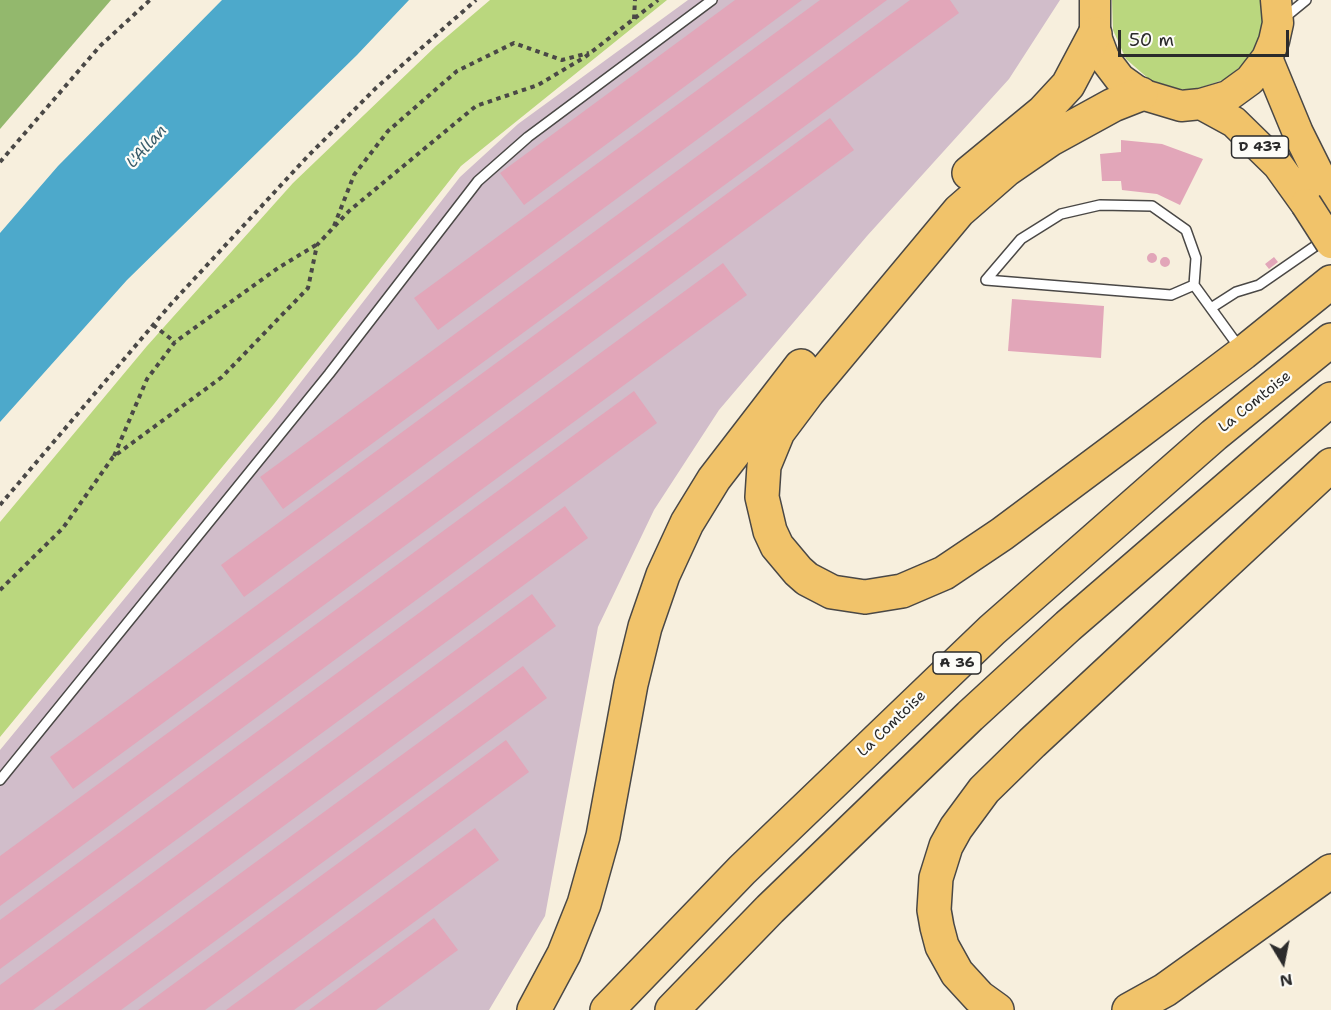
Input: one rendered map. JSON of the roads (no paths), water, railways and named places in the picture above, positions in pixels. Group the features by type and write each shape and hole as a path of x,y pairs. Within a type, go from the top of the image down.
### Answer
{"highway":[{"path":"534,1010 564,954 584,904 603,836 631,684 645,627 663,575 687,523 714,478 797,371 946,196 983,160 1043,112 1068,85 1095,34"},
{"path":"1141,94 1113,105 1051,139 1006,170 959,212 778,432 769,450 762,481 765,516 777,546 798,571 807,579 832,592 865,597 902,591 944,573 1002,534 1243,353 1331,282"},
{"name":"La Comtoise","path":"607,1010 741,870 983,638 1214,435 1331,340"},
{"path":"672,1010 787,892 970,716 1068,626 1331,399"},
{"path":"997,1010 979,998 957,973 942,946 937,927 934,910 936,878 946,846 956,828 984,790 1032,743 1331,465"},
{"path":"1129,1010 1165,990 1331,871"},
{"path":"1174,1010 1331,897"}],"main road":[{"path":"1095,0 1095,34 1104,58 1120,79 1141,94 1180,106 1201,104 1227,96 1250,80 1267,58 1277,12"},
{"name":"D 437","path":"1267,58 1321,198 1331,243"},
{"name":"D 437","path":"1201,104 1234,122 1278,165 1321,198"}],"lane":[{"path":"0,780 329,374 478,181 528,137 712,0"},
{"path":"1277,12 1306,0"},
{"path":"1194,285 1171,295 986,280 1021,238 1061,214 1100,206 1152,206 1186,230 1196,258 1194,285 1243,353"},
{"path":"1211,308 1236,292 1259,285 1331,235"}],"water":[{"name":"L'Allan","path":"222,0 409,0 357,55 127,280 0,422 0,233 58,166"}]}
